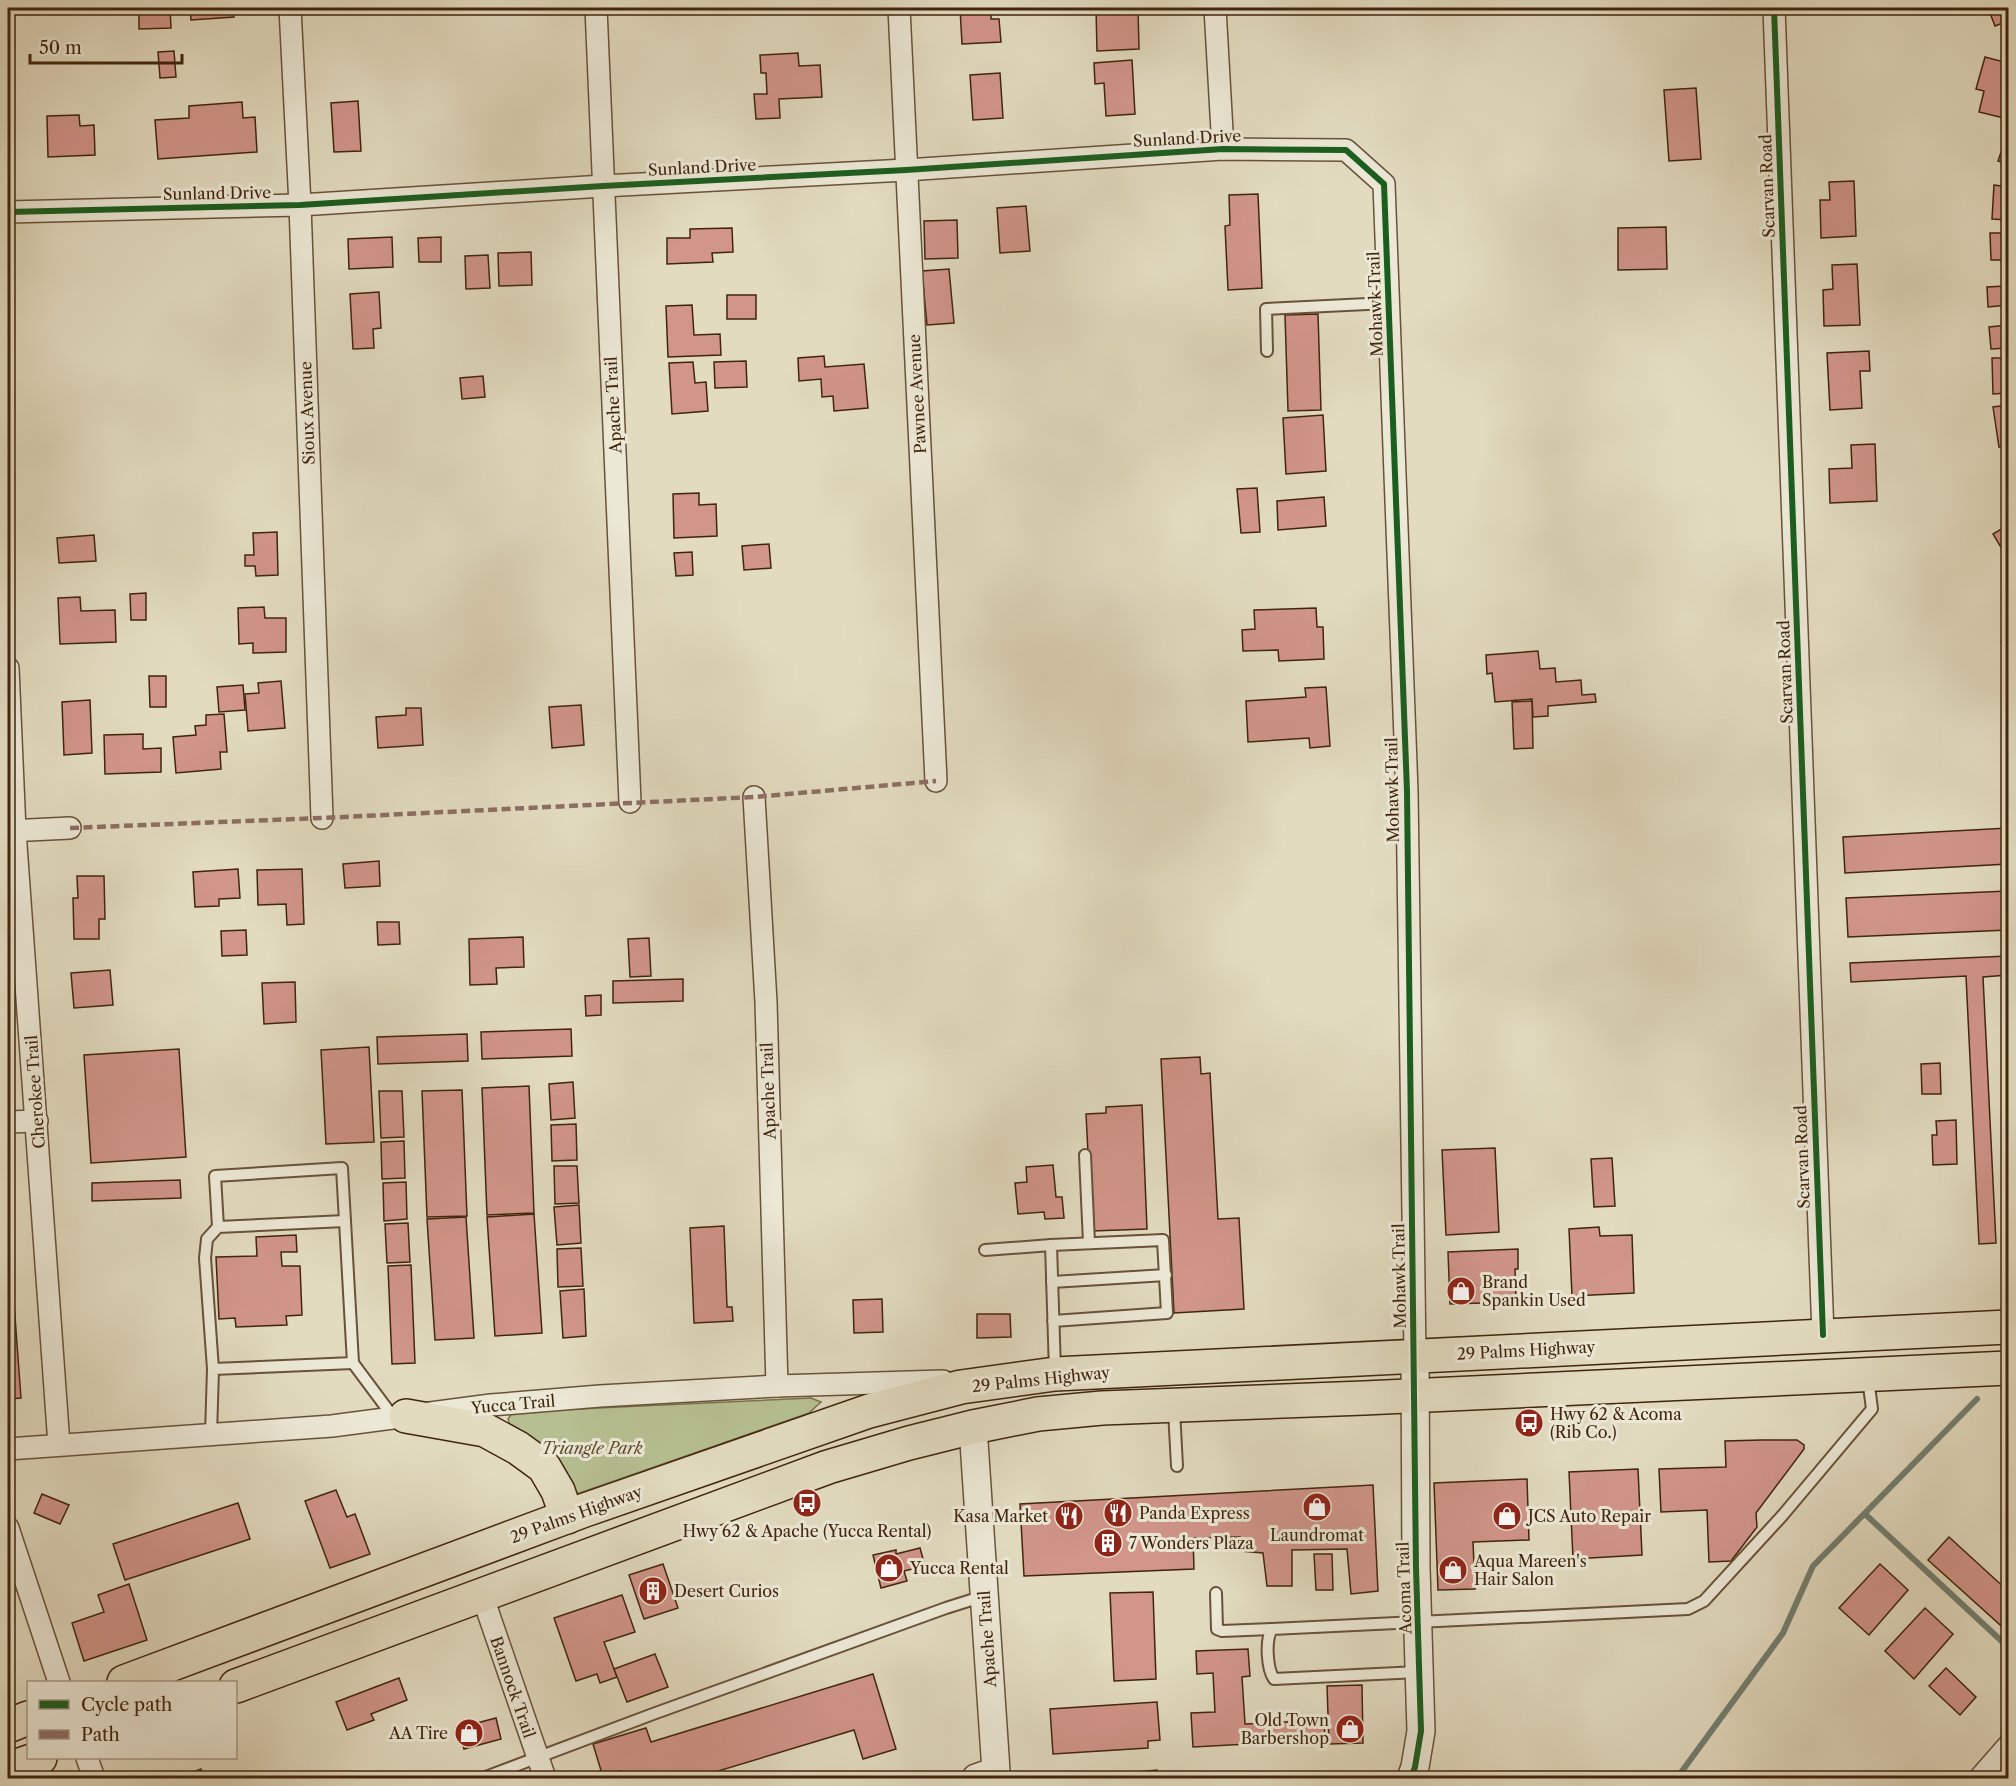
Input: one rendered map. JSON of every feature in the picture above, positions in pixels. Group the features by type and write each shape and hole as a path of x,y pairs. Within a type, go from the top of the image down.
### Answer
{"main road":[{"name":"29 Palms Highway","path":"129,1681 567,1517 868,1412 961,1387 1055,1374 2008,1327"},
{"path":"237,1686 828,1467 909,1443 1038,1414 1174,1405 2008,1368"},
{"path":"400,1417 485,1430 518,1448 544,1467 558,1491 567,1517"},
{"path":"8,1726 27,1718"},
{"path":"8,1769 37,1759"}],"street":[{"name":"Sioux Avenue","path":"290,8 300,205 322,818"},
{"name":"Apache Trail","path":"596,8 630,802"},
{"name":"Pawnee Avenue","path":"899,8 936,781"},
{"path":"1215,8 1223,148"},
{"name":"Scarvan Road","path":"1774,8 1822,1335"},
{"name":"Sunland Drive","path":"8,212 300,205 906,170 1223,148 1346,150 1384,184"},
{"name":"Mohawk Trail","path":"1384,184 1407,791 1415,1396"},
{"name":"Cherokee Trail","path":"8,668 11,831 37,1121 59,1445"},
{"name":"Apache Trail","path":"754,796 766,1002 777,1386"},
{"path":"11,831 70,828"},
{"path":"8,1122 37,1121"},
{"name":"Yucca Trail","path":"8,1449 332,1426 491,1405 600,1396 777,1386 1019,1378"},
{"name":"Acoma Trail","path":"1411,1779 1421,1731 1415,1396"},
{"name":"Apache Trail","path":"973,1427 984,1596 989,1776"},
{"path":"9,1540 57,1681"},
{"name":"Bannock Trail","path":"482,1595 545,1779"},
{"path":"1980,1779 2008,1746"},
{"path":"87,1759 94,1779"}],"lane":[{"path":"1267,351 1266,309 1388,303"},
{"path":"1085,1155 1089,1243"},
{"path":"218,1227 215,1176 342,1167 353,1363 400,1417"},
{"path":"211,1435 213,1369 206,1258 207,1239 218,1227 345,1221"},
{"path":"985,1250 1163,1240 1167,1313 1053,1321"},
{"path":"1051,1245 1055,1374"},
{"path":"1052,1282 1166,1275"},
{"path":"213,1369 353,1363"},
{"path":"1216,1593 1217,1629 1222,1631 1688,1609 1704,1601 1782,1516 1872,1409 1868,1375"},
{"path":"1174,1405 1177,1466"},
{"path":"483,1779 664,1709 984,1596"},
{"path":"1272,1629 1268,1635 1270,1673 1274,1679 1420,1672"}],"green space":[{"name":"Triangle Park","path":"811,1398 821,1402 809,1413 571,1496 511,1430 508,1419 513,1412"}],"building":[{"path":"139,8 170,8 171,28 139,29"},
{"path":"190,8 233,8 234,17 191,20"},
{"path":"960,8 991,8 991,19 999,19 1001,42 962,44"},
{"path":"1096,8 1138,8 1139,49 1097,51"},
{"path":"1988,8 2008,8 2008,21 1995,26"},
{"path":"174,51 176,77 160,78 158,52"},
{"path":"798,53 799,66 820,65 822,97 779,99 780,118 756,119 754,94 767,94 766,73 761,73 760,55"},
{"path":"1985,57 2008,63 2008,102 2004,118 1979,112 1984,91 1976,89"},
{"path":"1132,60 1135,114 1106,116 1104,83 1095,84 1094,63"},
{"path":"1000,73 1003,118 973,120 970,75"},
{"path":"1696,88 1701,159 1669,161 1664,90"},
{"path":"358,101 361,151 334,152 331,103"},
{"path":"242,102 243,118 255,117 257,152 158,159 155,120 189,118 189,106"},
{"path":"79,115 80,126 94,125 95,155 48,157 47,116"},
{"path":"2008,135 2008,164 1998,161"},
{"path":"1854,181 1856,236 1821,238 1820,200 1830,200 1829,182"},
{"path":"1994,185 2008,187 2008,220 1992,219"},
{"path":"1258,194 1262,288 1228,290 1225,226 1230,225 1229,195"},
{"path":"1026,206 1030,251 1000,253 997,208"},
{"path":"957,220 958,258 925,259 924,221"},
{"path":"1666,227 1667,269 1618,270 1618,228"},
{"path":"732,228 733,252 712,253 713,262 667,264 667,238 690,238 690,229"},
{"path":"1990,233 2008,233 2008,260 1991,260"},
{"path":"392,237 393,267 349,269 348,239"},
{"path":"441,237 441,262 419,262 418,238"},
{"path":"531,252 532,285 499,286 498,253"},
{"path":"488,255 490,288 466,289 465,256"},
{"path":"1857,264 1860,325 1824,326 1823,290 1833,289 1832,265"},
{"path":"949,269 954,323 927,325 922,271"},
{"path":"2005,275 2008,275 2008,305 1988,307 1987,287 2005,286"},
{"path":"379,292 381,328 373,329 374,348 353,349 350,294"},
{"path":"727,295 756,295 756,319 727,319"},
{"path":"692,305 694,335 720,334 721,355 668,357 666,306"},
{"path":"1318,314 1321,410 1288,411 1285,315"},
{"path":"2008,325 2008,348 1991,349 1989,327"},
{"path":"1869,351 1870,371 1860,371 1862,408 1830,410 1827,353"},
{"path":"824,356 825,367 864,364 868,408 834,411 833,396 822,397 821,379 799,381 798,358"},
{"path":"1992,358 2008,358 2008,393 1993,394"},
{"path":"746,361 747,387 715,388 714,362"},
{"path":"693,362 695,383 706,382 708,411 672,414 669,363"},
{"path":"483,376 485,397 462,399 460,378"},
{"path":"2008,405 2008,445 1999,447 1993,407"},
{"path":"1323,415 1326,471 1286,474 1283,418"},
{"path":"1875,444 1877,501 1830,503 1829,469 1852,468 1851,445"},
{"path":"1257,488 1260,532 1241,533 1237,489"},
{"path":"699,493 699,505 716,504 717,536 674,538 673,494"},
{"path":"1324,497 1326,526 1278,530 1277,501"},
{"path":"2008,525 2008,559 1993,534"},
{"path":"277,532 278,575 256,576 255,566 245,566 245,555 254,555 253,533"},
{"path":"94,535 96,561 59,563 57,538"},
{"path":"769,544 771,568 744,570 742,546"},
{"path":"692,552 693,575 676,576 674,553"},
{"path":"146,593 146,620 131,620 130,594"},
{"path":"80,597 81,611 115,610 116,642 60,644 58,598"},
{"path":"264,607 265,618 286,618 286,652 253,653 253,643 239,644 238,608"},
{"path":"1316,608 1317,627 1323,627 1324,659 1279,661 1278,650 1243,651 1242,630 1255,629 1254,610"},
{"path":"2008,625 2008,645 2001,642"},
{"path":"1538,651 1540,669 1555,668 1556,682 1581,680 1582,695 1595,694 1596,702 1548,706 1548,716 1533,717 1532,699 1495,702 1492,673 1487,674 1486,655"},
{"path":"149,676 166,676 166,707 150,707"},
{"path":"281,681 285,728 248,731 245,694 259,693 258,683"},
{"path":"243,685 245,710 219,712 217,687"},
{"path":"1326,687 1330,746 1310,748 1309,738 1248,742 1246,701 1306,697 1305,688"},
{"path":"90,700 92,753 64,755 62,702"},
{"path":"1532,701 1533,748 1514,749 1512,702"},
{"path":"581,705 584,745 552,748 549,707"},
{"path":"406,708 421,708 423,745 378,748 376,717 406,715"},
{"path":"224,714 227,752 220,752 221,769 176,773 173,737 196,735 195,726 206,725 206,715"},
{"path":"143,734 143,749 161,748 161,772 105,774 104,735"},
{"path":"2005,780 2008,780 2008,799 2006,799"},
{"path":"2008,828 2008,864 1845,873 1843,837"},
{"path":"379,861 380,886 345,888 343,864"},
{"path":"238,869 240,898 219,899 219,906 195,907 193,872"},
{"path":"302,869 304,924 287,925 286,904 258,905 257,870"},
{"path":"77,876 104,876 105,919 99,919 99,939 74,939 73,898 78,898"},
{"path":"2008,891 2008,930 1848,937 1846,898"},
{"path":"377,922 399,922 400,944 378,945"},
{"path":"246,930 247,955 222,956 221,931"},
{"path":"523,937 524,967 496,968 497,984 470,985 469,939"},
{"path":"649,938 651,976 630,977 628,939"},
{"path":"2008,956 2008,975 1983,977 1996,1243 1979,1244 1966,976 1851,982 1850,963"},
{"path":"110,970 113,1005 74,1008 71,973"},
{"path":"683,979 683,1001 613,1003 613,981"},
{"path":"295,982 296,1022 264,1024 262,983"},
{"path":"601,995 601,1015 586,1016 585,996"},
{"path":"571,1029 572,1056 482,1059 481,1032"},
{"path":"467,1034 468,1061 378,1064 377,1037"},
{"path":"369,1047 374,1142 326,1144 321,1050"},
{"path":"179,1049 186,1157 91,1163 84,1055"},
{"path":"1200,1057 1201,1074 1210,1073 1218,1219 1239,1218 1244,1309 1174,1313 1161,1059"},
{"path":"1940,1063 1941,1094 1922,1094 1921,1064"},
{"path":"573,1082 575,1118 551,1120 549,1084"},
{"path":"529,1086 534,1213 487,1215 482,1088"},
{"path":"462,1090 467,1216 427,1217 422,1091"},
{"path":"379,1091 402,1091 404,1137 381,1138"},
{"path":"1142,1105 1147,1229 1092,1231 1086,1114 1106,1113 1106,1107"},
{"path":"1956,1120 1957,1164 1933,1165 1932,1135 1937,1135 1936,1121"},
{"path":"576,1124 577,1160 552,1161 551,1125"},
{"path":"404,1141 405,1178 382,1179 381,1142"},
{"path":"1495,1148 1499,1232 1446,1235 1442,1150"},
{"path":"1612,1158 1615,1206 1594,1207 1591,1159"},
{"path":"1053,1165 1056,1197 1062,1197 1064,1218 1045,1219 1044,1212 1018,1214 1015,1183 1027,1182 1026,1167"},
{"path":"554,1166 577,1166 579,1203 555,1204"},
{"path":"180,1180 181,1198 92,1201 92,1183"},
{"path":"406,1182 407,1219 384,1221 383,1183"},
{"path":"579,1205 581,1243 557,1245 554,1207"},
{"path":"534,1214 542,1333 495,1336 487,1217"},
{"path":"466,1217 474,1338 435,1340 427,1219"},
{"path":"408,1223 410,1262 387,1263 385,1224"},
{"path":"724,1226 727,1307 732,1307 733,1321 694,1323 690,1228"},
{"path":"1599,1227 1600,1236 1632,1235 1634,1293 1572,1296 1569,1229"},
{"path":"296,1235 297,1252 281,1252 282,1266 300,1266 302,1315 286,1316 287,1325 236,1327 235,1318 219,1319 216,1257 257,1256 256,1237"},
{"path":"581,1248 583,1286 558,1287 557,1249"},
{"path":"1518,1249 1518,1269 1515,1269 1516,1302 1450,1304 1448,1252"},
{"path":"411,1265 415,1363 392,1364 388,1266"},
{"path":"584,1289 586,1336 563,1338 560,1291"},
{"path":"882,1299 883,1332 854,1333 853,1300"},
{"path":"14,1303 21,1398 8,1399 8,1304"},
{"path":"977,1314 1010,1314 1011,1337 977,1338"},
{"path":"1797,1440 1804,1445 1804,1449 1756,1513 1757,1527 1731,1561 1709,1562 1707,1510 1661,1512 1659,1469 1726,1467 1725,1441"},
{"path":"1638,1469 1642,1555 1573,1559 1569,1472"},
{"path":"1527,1479 1529,1540 1473,1542 1475,1589 1438,1590 1434,1483"},
{"name":"7 Wonders Plaza","path":"1373,1485 1378,1591 1351,1594 1347,1549 1292,1550 1292,1586 1267,1586 1263,1553 1241,1551 1240,1537 1193,1538 1194,1569 1024,1576 1020,1504"},
{"path":"336,1490 347,1517 355,1514 370,1554 330,1568 305,1501"},
{"path":"42,1494 69,1505 60,1524 34,1513"},
{"path":"238,1503 250,1539 125,1580 113,1544"},
{"path":"1949,1537 2008,1591 2008,1632 1928,1560"},
{"path":"920,1548 925,1566 904,1571 907,1581 881,1588 873,1555 896,1550 896,1554"},
{"path":"1314,1554 1332,1554 1333,1590 1316,1590"},
{"name":"Desert Curios","path":"663,1564 678,1608 644,1619 629,1575"},
{"path":"1880,1564 1908,1590 1869,1635 1839,1608"},
{"path":"129,1584 147,1640 84,1661 72,1623 104,1612 98,1595"},
{"path":"1153,1592 1156,1679 1114,1681 1110,1593"},
{"path":"622,1595 635,1632 604,1642 617,1677 600,1683 597,1674 576,1681 554,1618"},
{"path":"1925,1608 1953,1634 1914,1679 1885,1651"},
{"path":"1248,1649 1250,1676 1242,1677 1245,1724 1324,1720 1325,1740 1193,1747 1191,1713 1215,1712 1213,1673 1197,1674 1196,1651"},
{"path":"655,1654 668,1687 627,1702 614,1669"},
{"path":"1946,1668 1976,1697 1960,1715 1929,1686"},
{"path":"873,1674 896,1749 863,1759 854,1730 695,1778 623,1778 621,1771 603,1777 593,1744 646,1728 651,1742"},
{"path":"399,1678 407,1700 371,1714 374,1720 347,1730 336,1702"},
{"path":"1362,1685 1363,1743 1329,1744 1327,1686"},
{"path":"1157,1702 1160,1740 1148,1741 1148,1748 1053,1754 1050,1709"},
{"path":"496,1718 501,1739 464,1749 458,1728"},
{"path":"201,1769 205,1778 178,1778"},
{"path":"1157,1770 1157,1778 1127,1778 1126,1773"}],"waterway":[{"path":"1677,1778 1783,1633 1813,1566 1977,1399"},
{"path":"1865,1514 2008,1647"}],"marked path":[{"path":"70,828 754,797 936,781"}],"cycle path":[{"path":"1774,8 1823,1335"},
{"path":"8,212 300,205 1223,149 1346,150 1384,184 1407,791 1416,1568 1421,1731 1411,1778"}],"place":[{"name":"Brand Spankin Used","path":"1461,1291"},
{"name":"Hwy 62 & Acoma (Rib Co.)","path":"1529,1423"},
{"name":"Hwy 62 & Apache (Yucca Rental)","path":"807,1503"},
{"name":"Laundromat","path":"1317,1507"},
{"name":"Panda Express","path":"1118,1513"},
{"name":"Kasa Market","path":"1069,1516"},
{"name":"JCS Auto Repair","path":"1507,1516"},
{"name":"7 Wonders Plaza","path":"1108,1543"},
{"name":"Yucca Rental","path":"889,1568"},
{"name":"Aqua Mareen's Hair Salon","path":"1453,1570"},
{"name":"Desert Curios","path":"653,1591"},
{"name":"Old Town Barbershop","path":"1350,1729"},
{"name":"AA Tire","path":"469,1733"}]}
